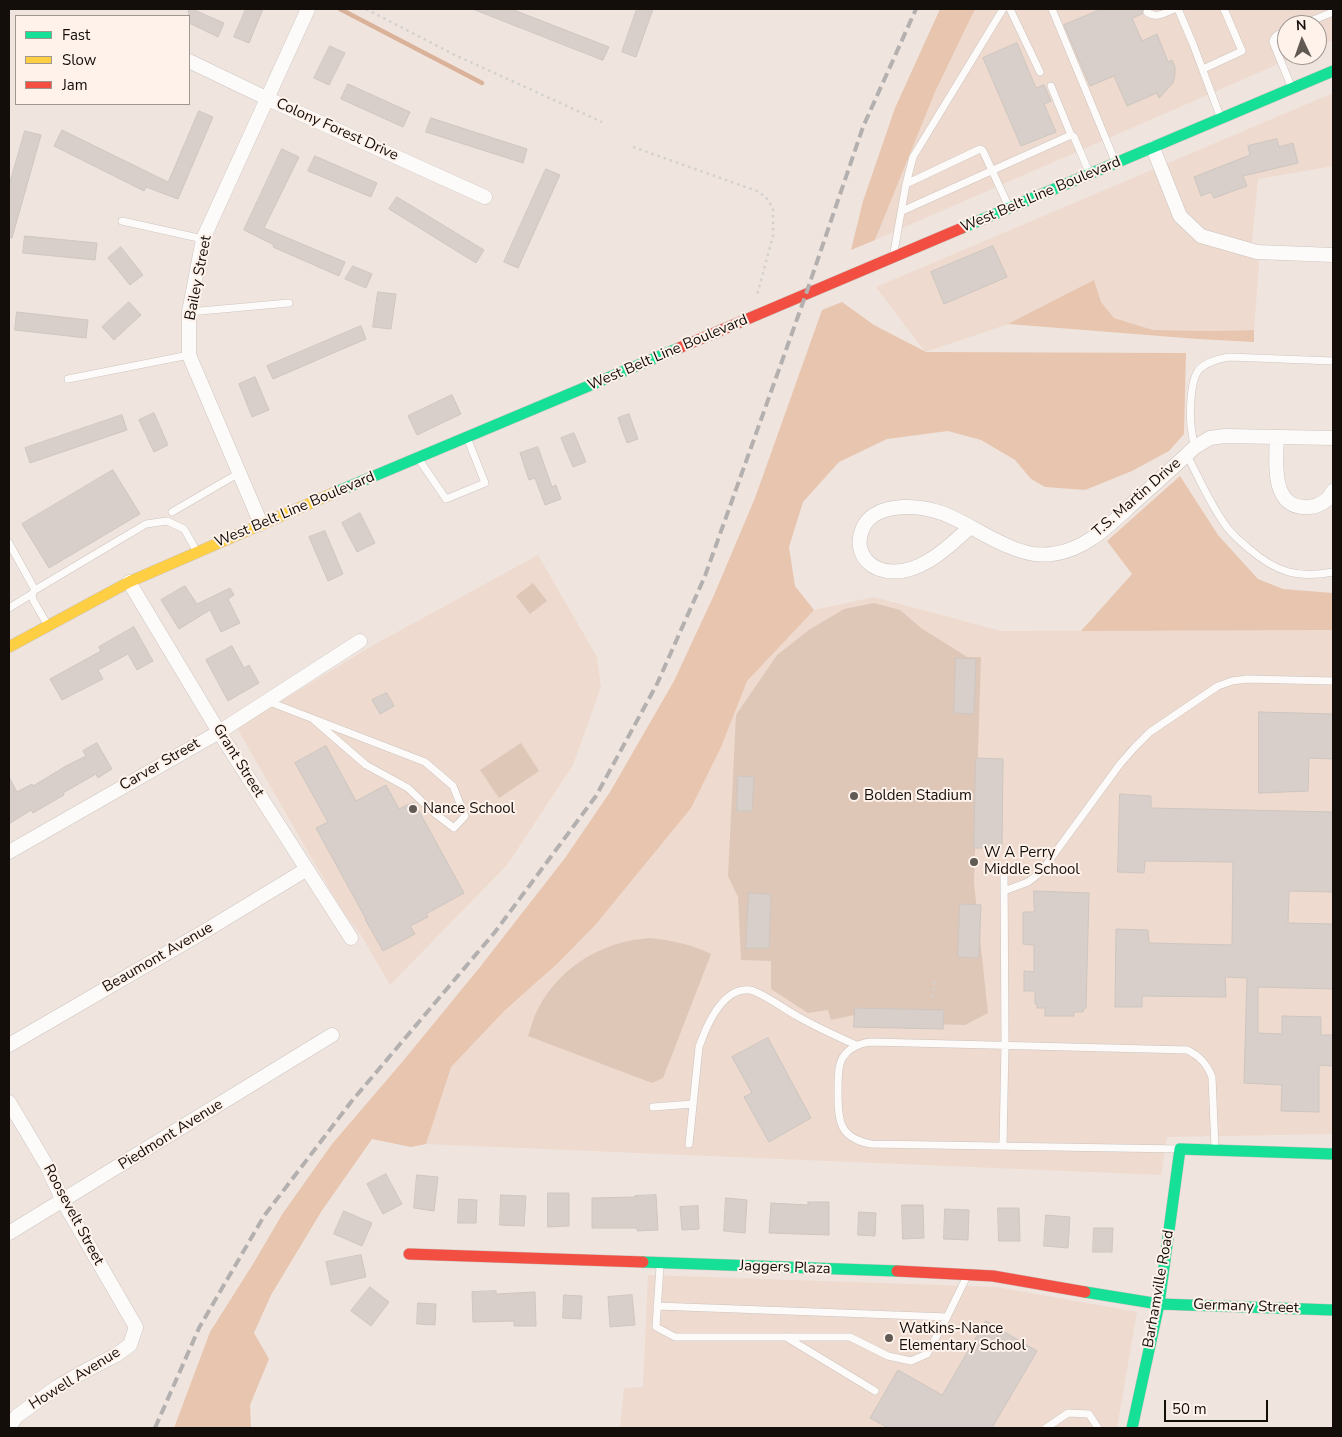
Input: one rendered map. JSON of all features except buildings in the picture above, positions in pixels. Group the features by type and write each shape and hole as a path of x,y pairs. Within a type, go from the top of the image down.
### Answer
{"main road":[{"name":"West Belt Line Boulevard","path":"9,647 129,582 261,524 1117,164 1333,71"},
{"path":"1180,1149 1333,1154"},
{"name":"Barhamville Road","path":"1132,1428 1159,1304 1180,1149"},
{"name":"Jaggers Plaza","path":"409,1254 968,1274 992,1276 1159,1304"},
{"name":"Germany Street","path":"1159,1304 1333,1310"}],"street":[{"name":"Bailey Street","path":"261,524 190,355 189,312 203,239 308,9"},
{"name":"Colony Forest Drive","path":"190,61 485,197"},
{"path":"1153,148 1180,216 1201,236 1257,252 1333,255"},
{"name":"T.S. Martin Drive","path":"970,527 947,549 924,563 904,571 894,572 876,568 864,558 859,546 862,530 870,517 895,508 917,507 936,510 1018,550 1052,554 1078,547 1104,530 1204,441 1219,436 1333,438"},
{"path":"1277,436 1276,474 1284,496 1294,505 1307,508 1322,504 1333,491"},
{"name":"Grant Street","path":"129,582 219,732 351,938"},
{"name":"Carver Street","path":"9,852 219,732 360,641"},
{"name":"Beaumont Avenue","path":"9,1044 205,931 307,869"},
{"name":"Piedmont Avenue","path":"9,1234 332,1035"},
{"name":"Roosevelt Street","path":"9,1102 47,1166 63,1201 136,1327"},
{"name":"Howell Avenue","path":"9,1427 17,1416 57,1387 116,1355 130,1345 136,1327"}],"lane":[{"path":"893,258 906,184 913,158 1004,9"},
{"path":"1010,9 1040,72"},
{"path":"1052,9 1117,164"},
{"path":"1147,12 1155,16 1176,9 1193,44 1221,119"},
{"path":"1202,69 1242,51 1224,9"},
{"path":"1277,35 1272,42 1277,54"},
{"path":"1282,65 1292,89"},
{"path":"1051,86 1071,135 1074,137 1090,174"},
{"path":"902,211 1071,135"},
{"path":"906,184 980,149 983,150 1009,209"},
{"path":"122,221 203,239"},
{"path":"189,312 289,303"},
{"path":"68,379 190,355"},
{"path":"1333,361 1222,358 1205,365 1197,372 1193,389 1191,419 1191,451 1224,523 1235,537 1268,564 1279,570 1321,575 1333,572"},
{"path":"418,458 446,499 485,483 466,438"},
{"path":"172,512 239,473"},
{"path":"9,608 146,524 167,522 184,529 198,552"},
{"path":"9,543 34,592 33,600 48,626"},
{"path":"1004,891 1028,882 1041,872 1120,764 1150,732 1218,686 1232,681 1247,679 1333,681"},
{"path":"266,701 425,762 453,786 465,816 454,828 433,812 408,788 366,765 314,720"},
{"path":"1003,1146 1005,1045 1004,869"},
{"path":"689,1144 699,1047 704,1033 718,1007 726,999 742,991 750,990 812,1025 856,1045 872,1042 1187,1050 1195,1054 1209,1067 1212,1077 1215,1150"},
{"path":"856,1045 842,1060 839,1068 838,1113 844,1130 861,1142 871,1144 1180,1149"},
{"path":"653,1107 693,1104"},
{"path":"660,1263 656,1327 675,1337 850,1337 888,1356 911,1361 927,1354 968,1274"},
{"path":"657,1306 947,1317"},
{"path":"786,1337 876,1392"},
{"path":"1046,1428 1068,1413 1089,1414 1098,1428"}],"path":[{"path":"366,9 455,55 602,122"},
{"path":"634,147 757,191 766,197 773,208 773,236 751,318"},
{"path":"934,981 934,997"}],"shaded area":[{"path":"940,9 975,9 935,92 875,240 851,250 863,201 895,108"},
{"path":"975,9 1333,9 1333,40 1327,43 1327,15 1277,15 1277,65 875,240 935,92"},
{"path":"1333,93 1333,166 1258,179 1252,242 1259,264 1254,330 1153,330 1114,318 1101,302 1098,294 925,352 876,287"},
{"path":"1094,280 1101,302 1114,318 1153,330 1254,330 1254,342 1008,324"},
{"path":"842,302 874,325 926,352 1186,353 1184,434 1169,451 1132,471 1085,490 1045,487 1031,479 1015,460 981,440 948,431 887,439 839,462 803,502 789,547 795,586 814,610 747,681 721,747 691,808 596,924 559,962 504,1011 451,1067 426,1144 411,1147 372,1139 321,1212 271,1295 254,1333 269,1359 250,1405 251,1428 174,1428 210,1332 283,1213 332,1144 480,967 565,858 610,792 674,681 714,595 755,498 822,310"},
{"path":"1180,476 1218,535 1258,579 1283,589 1333,593 1333,630 1081,631 1132,574 1107,541"},
{"name":"Nance School","path":"538,555 597,657 601,687 573,765 507,865 390,985 361,935 344,913 237,728 370,647"},
{"path":"533,583 547,601 530,614 516,596"},
{"name":"W A Perry Middle School","path":"874,597 1001,631 1333,630 1333,1134 1167,1137 1161,1175 426,1144 433,1074 718,700 814,610"},
{"name":"Bolden Stadium","path":"874,603 900,610 921,628 967,657 981,657 974,883 988,1013 965,1025 854,1021 854,1015 831,1020 828,1010 808,1013 771,989 771,961 741,960 738,897 728,876 736,715 777,655 809,630 844,609"},
{"path":"521,743 539,771 499,798 480,770"},
{"path":"651,938 682,943 711,954 663,1078 652,1083 528,1036 544,998 563,975 587,957 614,945 631,940"},
{"name":"Watkins-Nance Elementary School","path":"648,1275 997,1287 1137,1312 1117,1428 620,1428 624,1388 643,1387"}],"waterway":[{"path":"340,9 482,83"}],"railway":[{"path":"155,1428 199,1328 264,1216 351,1102 495,932 596,796 657,684 705,576 806,294 863,127 916,9"}],"traffic: fast":[{"path":"962,228 1333,71"},
{"path":"336,492 679,348"},
{"path":"1132,1428 1159,1304 1180,1149 1333,1154"},
{"path":"643,1262 897,1271"},
{"path":"1085,1292 1159,1304 1333,1310"}],"traffic: slow":[{"path":"9,647 129,582 336,492"}],"traffic: jam":[{"path":"679,348 962,228"},
{"path":"409,1254 643,1262"},
{"path":"897,1271 993,1276 1085,1292"}],"place":[{"name":"Bolden Stadium","path":"854,796"},
{"name":"Nance School","path":"413,809"},
{"name":"W A Perry Middle School","path":"974,862"},
{"name":"Watkins-Nance Elementary School","path":"889,1338"}]}
